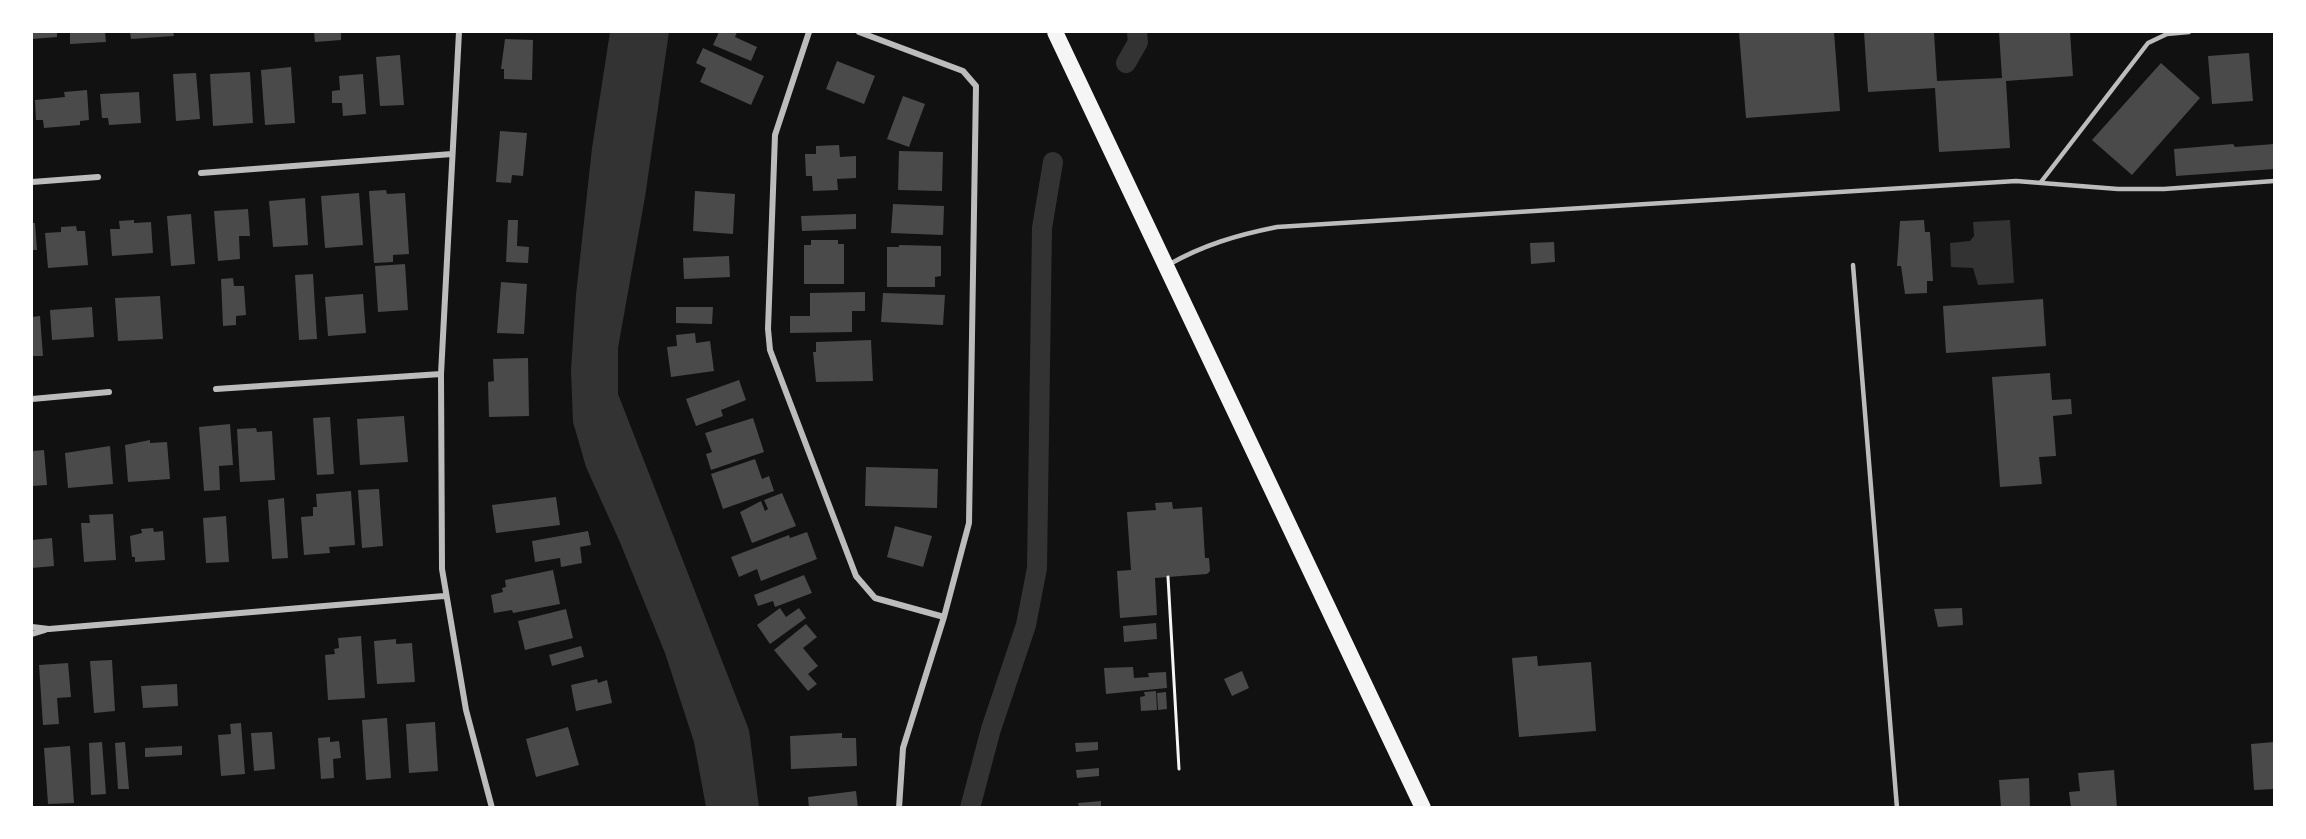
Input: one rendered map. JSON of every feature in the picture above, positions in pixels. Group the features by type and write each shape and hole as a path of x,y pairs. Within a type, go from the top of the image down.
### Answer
{"highway":[{"path":"1055,32 1423,807"}],"street":[{"path":"459,32 441,374 440,504 444,596 466,710 492,807"},
{"path":"809,32 775,135 768,329 770,350 855,576 874,598 944,617"},
{"path":"859,32 963,71 976,86 969,523 944,617 903,748 899,770 899,807"},
{"path":"201,174 452,154"},
{"path":"32,182 98,177"},
{"path":"216,389 441,374"},
{"path":"32,399 109,392"},
{"path":"32,627 49,629 444,596"},
{"path":"32,634 49,629"}],"lane":[{"path":"2041,182 2148,43 2167,34 2189,32"},
{"path":"1165,266 1193,250 1228,237 1277,227 1993,182 2041,182 2118,189 2274,181"},
{"path":"1853,265 1897,807"}],"path":[{"path":"1168,577 1179,769"}],"shaded area":[{"path":"610,32 669,32 645,197 618,348 618,394 749,730 759,807 706,807 694,742 665,653 619,540 586,467 573,422 571,370 576,295 592,148"},
{"path":"2010,220 2014,283 1978,285 1973,268 1951,267 1950,243 1970,241 1974,236 1973,222"}],"building":[{"path":"32,32 57,32 57,37 32,39"},
{"path":"70,32 105,32 106,42 70,44"},
{"path":"130,32 173,32 174,36 131,39"},
{"path":"314,32 341,32 341,40 315,42"},
{"path":"719,32 737,32 735,37 757,47 751,61 713,45"},
{"path":"1739,32 1834,32 1840,111 1746,118"},
{"path":"1864,32 1934,32 1937,81 2002,78 1999,32 2070,32 2073,76 2006,81 2010,148 1939,152 1935,88 1868,92"},
{"path":"505,39 533,40 532,80 504,79 504,69 501,69"},
{"path":"703,48 764,76 751,105 700,82 706,68 696,63"},
{"path":"2249,53 2253,101 2212,104 2208,56"},
{"path":"400,55 404,105 380,106 376,57"},
{"path":"837,61 875,76 864,104 826,89"},
{"path":"2161,63 2200,98 2132,175 2092,140"},
{"path":"291,67 295,123 265,125 261,70"},
{"path":"250,72 253,123 213,126 210,74"},
{"path":"196,73 200,119 176,121 173,74"},
{"path":"363,74 366,114 343,116 342,103 332,103 332,91 340,90 339,76"},
{"path":"87,90 89,120 80,121 80,125 44,128 43,120 36,120 35,100 65,97 64,92"},
{"path":"139,92 141,123 109,125 108,118 102,118 100,94"},
{"path":"903,96 925,104 909,147 887,139"},
{"path":"500,131 527,133 523,176 512,175 511,183 496,182"},
{"path":"2233,144 2235,147 2274,144 2274,169 2176,176 2174,149"},
{"path":"839,145 840,157 856,156 856,178 837,179 838,190 813,191 812,176 806,176 805,154 816,154 816,146"},
{"path":"899,151 943,152 942,191 898,190"},
{"path":"386,190 387,194 405,193 409,254 393,255 393,262 374,263 369,191"},
{"path":"695,191 735,194 733,234 693,231"},
{"path":"359,193 363,245 325,248 321,196"},
{"path":"305,198 308,245 273,247 269,201"},
{"path":"893,204 944,206 943,235 891,233"},
{"path":"248,209 250,236 239,236 240,259 218,261 214,211"},
{"path":"191,214 195,264 171,266 167,216"},
{"path":"856,214 856,229 802,231 801,216"},
{"path":"134,220 134,223 151,222 153,253 112,256 110,229 120,229 119,221"},
{"path":"508,220 518,220 517,246 529,247 528,263 506,262"},
{"path":"1924,220 1925,232 1930,232 1933,281 1927,281 1927,293 1905,294 1901,266 1897,266 1900,221"},
{"path":"32,223 35,223 37,250 32,250"},
{"path":"76,226 77,231 85,231 88,265 48,268 45,233 61,232 61,227"},
{"path":"811,240 838,240 838,244 844,244 844,284 804,284 804,245 811,245"},
{"path":"1554,242 1555,262 1531,264 1530,243"},
{"path":"899,245 941,246 941,276 935,277 935,287 887,287 887,247 899,247"},
{"path":"729,256 730,277 684,279 683,258"},
{"path":"405,264 408,310 378,312 375,266"},
{"path":"313,274 317,339 299,340 295,275"},
{"path":"233,278 234,286 244,286 246,315 236,316 236,325 223,326 221,279"},
{"path":"501,282 527,284 524,334 497,333"},
{"path":"865,292 865,311 852,311 852,332 790,333 790,316 810,316 810,293"},
{"path":"883,293 945,295 943,325 881,322"},
{"path":"363,294 366,333 328,336 325,297"},
{"path":"160,296 163,339 118,341 115,298"},
{"path":"2043,299 2046,346 1946,353 1943,306"},
{"path":"92,307 94,337 52,340 50,310"},
{"path":"676,307 713,307 712,324 676,323"},
{"path":"40,316 43,356 32,356 32,317"},
{"path":"695,333 696,343 710,341 714,371 671,377 667,347 677,346 676,335"},
{"path":"871,340 873,381 816,382 813,352 816,352 816,342"},
{"path":"528,358 529,416 489,417 488,382 494,381 493,359"},
{"path":"2050,373 2052,400 2071,399 2072,414 2053,416 2056,456 2039,457 2042,484 2000,487 1992,377"},
{"path":"739,380 746,400 721,410 723,416 696,426 686,399"},
{"path":"404,416 408,462 360,465 357,419"},
{"path":"330,417 334,474 317,475 313,418"},
{"path":"753,418 764,452 711,470 706,454 712,452 705,433"},
{"path":"230,424 233,465 219,466 220,490 204,491 199,427"},
{"path":"256,428 257,432 272,431 275,480 240,482 237,429"},
{"path":"150,440 150,443 167,442 170,479 128,482 125,445"},
{"path":"110,446 113,484 68,488 65,453"},
{"path":"44,450 47,485 32,486 32,451"},
{"path":"755,459 762,479 769,476 774,491 723,509 711,474"},
{"path":"866,467 938,469 937,508 865,506"},
{"path":"379,489 383,546 362,548 358,490"},
{"path":"351,491 355,545 329,547 330,553 304,555 301,517 313,516 313,507 317,507 316,494"},
{"path":"782,493 796,526 752,543 740,512 761,501 765,511 768,509 764,500"},
{"path":"556,497 560,525 496,533 492,505"},
{"path":"284,498 288,558 272,559 268,500"},
{"path":"1172,502 1173,509 1202,507 1205,558 1209,558 1210,571 1207,574 1155,578 1157,615 1120,618 1117,571 1131,570 1127,512 1156,510 1155,503"},
{"path":"113,514 116,560 84,562 81,523 90,523 89,515"},
{"path":"226,516 229,562 206,563 203,518"},
{"path":"895,526 932,536 923,567 887,557"},
{"path":"153,528 154,532 163,531 165,560 135,562 135,557 132,557 130,536 142,533 141,529"},
{"path":"588,531 591,545 580,547 582,563 561,567 560,558 535,562 532,541"},
{"path":"807,532 817,559 761,581 757,569 739,577 731,557 789,535 790,538"},
{"path":"52,538 54,566 32,568 32,540"},
{"path":"553,570 560,604 513,613 512,610 494,613 491,595 503,592 502,588 506,587 505,580"},
{"path":"804,575 812,593 775,607 773,601 758,606 754,595"},
{"path":"780,608 786,617 799,608 806,618 770,644 757,625"},
{"path":"1962,608 1963,625 1938,627 1934,609"},
{"path":"566,609 573,638 525,650 518,621"},
{"path":"1156,623 1157,639 1124,642 1123,626"},
{"path":"806,624 817,637 803,648 818,666 808,674 817,684 808,691 774,650"},
{"path":"361,636 365,698 328,700 325,655 335,654 334,649 339,648 338,638"},
{"path":"396,639 396,644 412,643 415,682 377,684 374,641"},
{"path":"581,646 584,657 552,666 549,655"},
{"path":"1537,656 1538,666 1591,662 1596,731 1519,737 1512,658"},
{"path":"112,660 115,711 94,713 90,661"},
{"path":"68,663 71,697 57,698 59,724 43,725 39,665"},
{"path":"1133,667 1134,678 1149,677 1148,673 1166,672 1167,688 1106,694 1104,668"},
{"path":"1242,671 1249,688 1232,696 1224,679"},
{"path":"597,679 598,683 607,680 612,703 576,711 571,685"},
{"path":"177,684 178,706 143,708 141,686"},
{"path":"1156,691 1157,710 1141,711 1140,697 1145,696 1144,692"},
{"path":"1166,692 1167,709 1158,710 1157,693"},
{"path":"387,718 391,778 366,780 362,720"},
{"path":"435,722 438,771 409,773 406,724"},
{"path":"241,723 245,774 221,776 218,735 231,734 230,724"},
{"path":"568,727 579,765 536,777 526,739"},
{"path":"272,732 275,769 254,771 251,733"},
{"path":"842,733 842,738 856,738 857,766 791,769 790,736"},
{"path":"330,737 330,742 339,741 341,758 333,759 334,778 321,779 318,738"},
{"path":"102,742 106,794 91,795 89,743"},
{"path":"125,742 129,789 118,789 115,743"},
{"path":"1098,742 1098,750 1076,752 1075,743"},
{"path":"2274,742 2274,789 2254,790 2251,744"},
{"path":"70,746 74,803 48,804 44,748"},
{"path":"182,746 182,755 145,757 145,748"},
{"path":"1099,768 1099,776 1077,778 1076,770"},
{"path":"2114,770 2117,808 2071,808 2069,792 2080,791 2078,773"},
{"path":"2029,778 2030,808 2001,808 1999,780"},
{"path":"856,791 858,808 809,808 808,797"},
{"path":"1101,801 1101,808 1079,808 1078,803"}],"waterway":[{"path":"1126,63 1138,42 1137,32"},
{"path":"970,808 991,729 1026,625 1037,568 1042,228 1053,162"}]}
